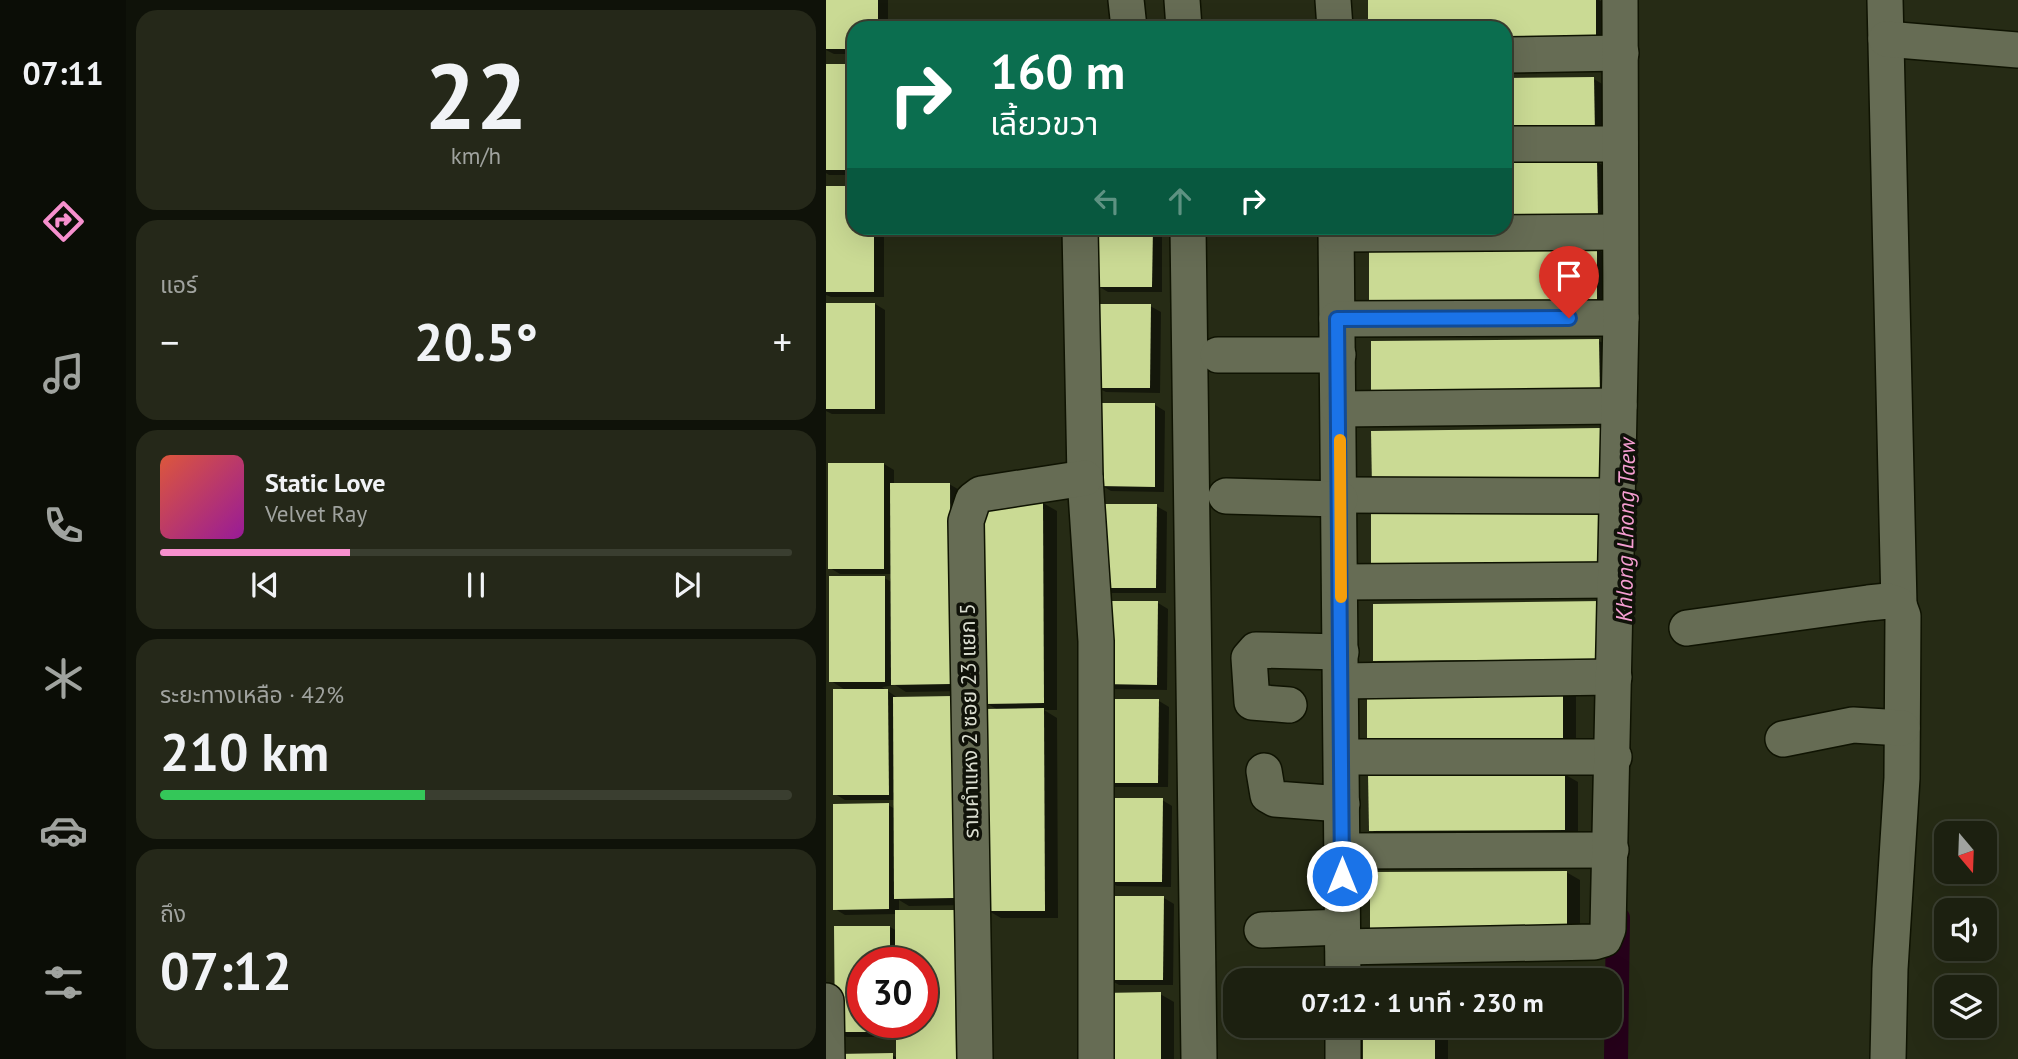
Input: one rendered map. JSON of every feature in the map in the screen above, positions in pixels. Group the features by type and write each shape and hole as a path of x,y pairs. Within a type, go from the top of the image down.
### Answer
{"street":[{"path":"1126,0 1128,21"},
{"path":"1182,0 1184,21"},
{"path":"1333,0 1334,21"},
{"path":"1262,930 1343,951 1594,942 1604,939 1608,929 1614,757 1621,318 1619,0"},
{"path":"1885,0 1899,605 1903,616 1899,843 1890,969 1888,1059"},
{"path":"1886,38 2018,50"},
{"path":"1512,55 1621,53"},
{"path":"1512,144 1620,144"},
{"path":"1512,232 1620,232"},
{"path":"1080,235 1085,478 1096,641 1096,1059"},
{"path":"1188,235 1199,1059"},
{"path":"1336,235 1343,951"},
{"path":"1337,319 1621,318"},
{"path":"1217,355 1338,355"},
{"path":"1339,408 1619,406"},
{"name":"รามคำแหง 2 ซอย 23 แยก 5","path":"975,1059 966,521 973,500 981,494 1085,478"},
{"path":"1226,496 1617,496"},
{"path":"1340,582 1615,580"},
{"path":"1687,628 1868,603 1888,601 1899,605"},
{"path":"1289,705 1252,702 1249,658 1252,652 1256,650 1341,666 1614,677"},
{"path":"1783,739 1853,725 1902,728"},
{"path":"1342,757 1614,757"},
{"path":"1264,771 1268,795 1275,799 1342,804"},
{"path":"1342,851 1611,850"},
{"path":"826,1001 827,1059"},
{"path":"1343,1038 1343,1059"}],"building":[{"path":"826,0 878,0 878,21 847,21 847,49 826,49"},
{"path":"1368,0 1596,0 1596,53 1512,54 1512,21 1368,21"},
{"path":"826,64 847,64 847,170 826,170"},
{"path":"1594,77 1595,134 1512,135 1512,78"},
{"path":"1597,160 1598,218 1512,219 1512,161"},
{"path":"826,186 847,186 847,235 874,235 874,292 826,292"},
{"path":"1096,235 1153,235 1152,287 1096,287"},
{"path":"1597,248 1597,305 1369,307 1369,250"},
{"path":"826,303 875,303 875,409 826,409"},
{"path":"1095,304 1151,304 1150,388 1094,388"},
{"path":"1599,339 1600,396 1371,398 1371,341"},
{"path":"1100,403 1155,403 1155,487 1099,486"},
{"path":"1600,428 1600,486 1372,488 1371,431"},
{"path":"828,463 884,463 884,569 828,569"},
{"path":"890,483 950,483 951,684 891,685"},
{"path":"1043,501 1044,703 984,704 984,502"},
{"path":"1101,504 1157,504 1156,588 1100,588"},
{"path":"1599,506 1600,563 1371,565 1371,508"},
{"path":"829,576 885,576 885,682 829,682"},
{"path":"1102,601 1158,601 1157,685 1101,684"},
{"path":"1601,601 1602,659 1373,661 1373,604"},
{"path":"1563,682 1563,739 1367,741 1367,683"},
{"path":"833,689 888,689 889,795 833,795"},
{"path":"953,696 954,898 894,899 893,697"},
{"path":"1103,699 1159,699 1158,783 1102,783"},
{"path":"1044,708 1045,911 985,911 984,709"},
{"path":"1565,772 1565,830 1369,831 1368,773"},
{"path":"1106,798 1163,798 1162,882 1106,882"},
{"path":"889,803 889,909 833,910 833,804"},
{"path":"1567,871 1567,928 1370,929 1370,872"},
{"path":"1108,896 1164,896 1163,980 1107,980"},
{"path":"895,910 955,910 956,1059 896,1059 896,1038 938,1038 938,947 895,947"},
{"path":"834,926 890,926 890,947 847,947 847,1032 835,1032"},
{"path":"1161,992 1161,1059 1101,1059 1101,993"},
{"path":"1363,1038 1435,1038 1435,1059 1363,1059"},
{"path":"893,1053 893,1059 837,1059 837,1054"}],"waterway":[{"name":"Khlong Lhong Taew","path":"1616,1059 1618,918"}],"slow traffic":[{"path":"1340,440 1341,597"}],"route":[{"path":"1342,876 1337,319 1569,318"}]}
